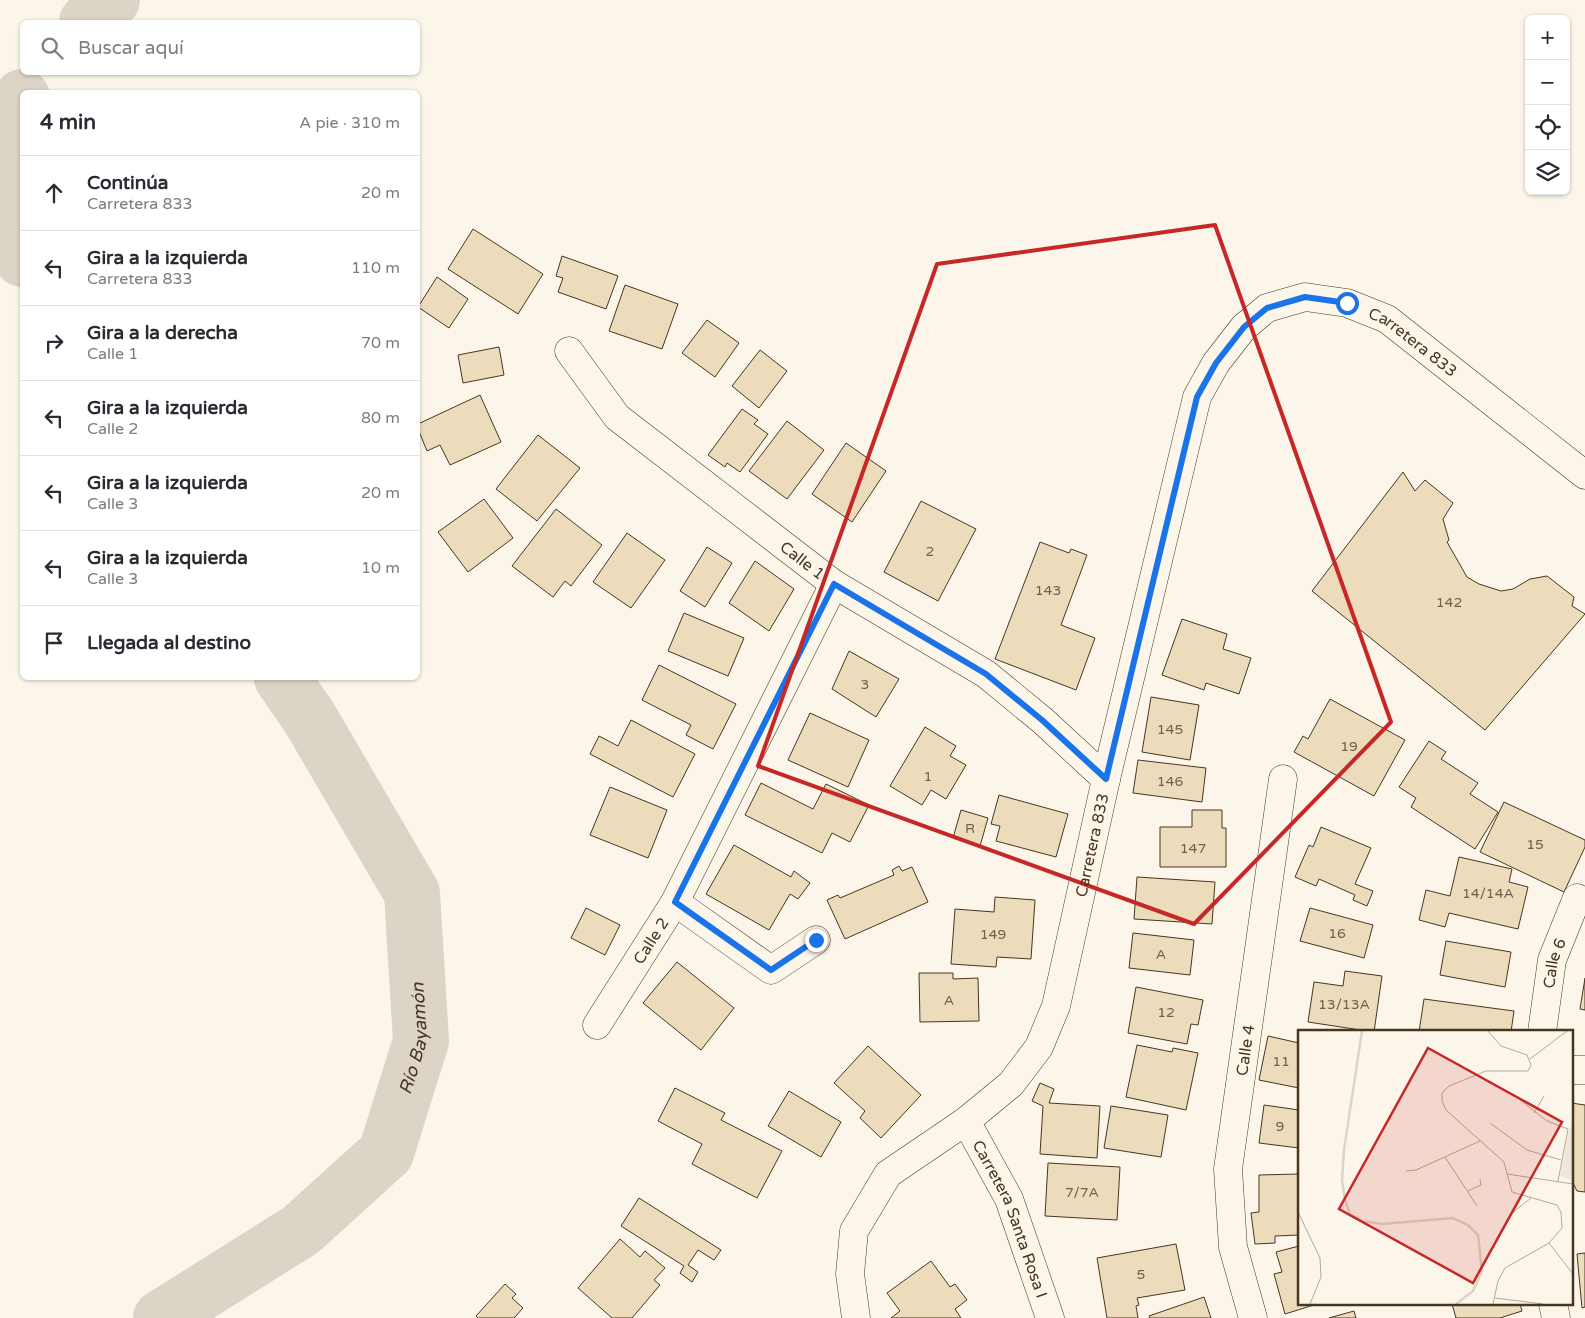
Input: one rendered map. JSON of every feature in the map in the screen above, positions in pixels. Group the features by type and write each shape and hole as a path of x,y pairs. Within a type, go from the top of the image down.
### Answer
{"street":[{"name":"Carretera 833","path":"856,1318 850,1274 854,1232 888,1174 966,1121 1011,1084 1039,1047 1056,1006 1106,779 1197,397 1216,363 1244,327 1267,308 1305,297 1347,303 1387,319 1585,475"},
{"name":"Calle 1","path":"569,351 617,417 834,584 986,674 1042,720 1106,779"},
{"name":"Calle 2","path":"597,1025 675,902 834,584"},
{"name":"Calle 4","path":"1253,1318 1233,1247 1228,1169 1283,779"},
{"name":"Calle 6","path":"1542,1030 1552,960 1576,898"},
{"path":"675,902 771,970 816,940"},
{"path":"1572,1070 1585,1070"},
{"name":"Carretera Santa Rosa I","path":"966,1121 1009,1198 1050,1318"}],"highlighted area":[{"path":"1215,225 1391,722 1194,924 758,766 937,264"}],"building":[{"path":"473,229 543,274 518,314 448,269"},
{"path":"562,256 618,276 606,309 558,292 563,278 556,276"},
{"path":"437,277 468,299 449,328 420,308 420,304"},
{"path":"625,285 678,304 662,349 609,331"},
{"path":"707,320 739,343 715,377 682,353"},
{"path":"499,347 504,375 463,383 458,355"},
{"path":"760,350 787,371 759,408 732,386"},
{"path":"480,395 501,442 450,465 440,445 427,451 420,434 420,423"},
{"path":"742,409 758,420 754,424 768,434 740,472 727,463 725,467 708,455"},
{"path":"787,421 824,450 787,499 749,471"},
{"path":"538,435 580,468 537,521 496,489"},
{"path":"846,443 886,471 852,522 812,494"},
{"path":"1403,472 1415,491 1425,480 1453,503 1443,519 1449,540 1447,542 1467,577 1479,584 1501,591 1513,589 1530,579 1547,576 1574,597 1572,606 1585,614 1485,730 1312,591"},
{"path":"484,499 513,538 468,572 438,532"},
{"path":"921,501 976,529 938,601 884,572"},
{"path":"556,509 602,545 571,586 565,581 553,597 512,566"},
{"path":"627,533 665,560 631,608 593,582"},
{"path":"1040,542 1069,553 1071,549 1087,555 1061,625 1095,638 1076,690 995,659"},
{"path":"707,547 732,563 705,607 680,591"},
{"path":"755,561 794,589 769,631 729,603"},
{"path":"684,613 744,638 728,676 668,651"},
{"path":"1182,619 1227,634 1223,649 1251,658 1239,694 1206,683 1204,690 1162,675"},
{"path":"849,651 899,679 876,717 832,689"},
{"path":"659,665 736,704 713,749 686,735 691,725 642,700"},
{"path":"1151,697 1199,705 1190,760 1142,752"},
{"path":"1330,699 1405,740 1374,796 1294,752 1303,736 1308,739"},
{"path":"810,713 869,740 848,787 788,760"},
{"path":"631,720 695,754 673,797 590,754 599,736 618,746"},
{"path":"925,727 956,746 950,756 966,765 946,799 931,790 922,805 890,786"},
{"path":"1429,741 1446,752 1441,759 1478,783 1470,794 1498,812 1475,849 1411,807 1416,798 1399,787"},
{"path":"1138,760 1206,768 1202,802 1133,793"},
{"path":"761,783 813,809 826,784 869,805 850,842 832,833 822,853 745,815"},
{"path":"610,787 667,810 648,858 590,835"},
{"path":"999,795 1068,814 1056,857 996,841 1000,826 991,824"},
{"path":"1504,802 1585,840 1585,847 1564,892 1480,852"},
{"path":"961,810 988,818 980,846 953,838"},
{"path":"1192,810 1222,810 1222,828 1226,828 1226,867 1160,867 1160,827 1192,827"},
{"path":"1321,827 1371,848 1355,884 1373,891 1367,906 1353,900 1355,895 1319,879 1316,886 1295,877 1309,845 1313,847"},
{"path":"734,845 791,877 794,871 810,883 798,899 790,894 769,930 706,894"},
{"path":"1459,857 1512,869 1509,882 1528,887 1518,929 1449,913 1445,927 1419,920 1426,890 1450,896"},
{"path":"899,866 902,871 912,867 928,902 845,939 827,900 838,895 840,898 894,875 892,870"},
{"path":"1137,877 1215,882 1212,924 1134,919"},
{"path":"995,897 1035,900 1031,959 997,957 996,967 951,964 955,909 994,912"},
{"path":"586,908 620,925 605,955 571,938"},
{"path":"1310,908 1373,925 1364,958 1300,941"},
{"path":"1133,933 1194,940 1190,975 1129,968"},
{"path":"1446,941 1511,952 1505,987 1440,975"},
{"path":"677,962 734,1008 701,1050 643,1003"},
{"path":"1345,971 1382,976 1374,1030 1361,1030 1308,1022 1314,982 1343,986"},
{"path":"919,973 953,973 953,979 978,978 979,1021 920,1022"},
{"path":"1585,978 1585,1010 1580,1009"},
{"path":"1136,987 1203,1000 1198,1025 1191,1024 1187,1044 1128,1033"},
{"path":"1424,999 1514,1011 1511,1030 1419,1030"},
{"path":"1268,1036 1298,1043 1298,1088 1259,1080"},
{"path":"1137,1045 1172,1052 1173,1048 1198,1053 1186,1110 1126,1097"},
{"path":"868,1046 921,1095 881,1138 860,1118 865,1111 834,1083"},
{"path":"1040,1083 1054,1089 1049,1103 1100,1106 1097,1158 1040,1154 1043,1106 1032,1101"},
{"path":"675,1088 725,1113 721,1120 782,1151 757,1198 692,1164 702,1144 658,1121"},
{"path":"789,1091 841,1122 821,1157 768,1126"},
{"path":"1572,1103 1585,1105 1585,1192 1577,1191 1572,1181"},
{"path":"1264,1105 1298,1110 1298,1148 1259,1143"},
{"path":"1111,1106 1168,1115 1161,1157 1104,1148"},
{"path":"1048,1163 1120,1167 1117,1220 1045,1216"},
{"path":"1298,1174 1298,1235 1275,1236 1275,1243 1255,1244 1251,1213 1259,1212 1259,1175"},
{"path":"639,1198 721,1250 714,1260 698,1250 688,1265 698,1272 692,1282 680,1273 684,1266 621,1226"},
{"path":"620,1239 640,1257 645,1251 665,1268 654,1280 660,1285 632,1318 612,1318 578,1288"},
{"path":"1176,1244 1185,1290 1137,1298 1139,1305 1136,1306 1138,1318 1107,1318 1097,1258"},
{"path":"1298,1246 1298,1306 1311,1306 1285,1314 1274,1274 1282,1272 1276,1252"},
{"path":"1585,1253 1585,1307 1582,1308 1577,1254"},
{"path":"931,1261 950,1287 955,1284 967,1300 955,1309 961,1318 891,1318 900,1311 887,1293"},
{"path":"505,1284 516,1294 512,1298 523,1308 514,1318 478,1318 476,1316"},
{"path":"1204,1297 1211,1318 1150,1318 1149,1316"},
{"path":"1453,1306 1521,1306 1522,1311 1500,1318 1456,1318"},
{"path":"1354,1311 1356,1318 1329,1318"}],"waterway":[{"name":"Río Bayamón","path":"89,20 112,0"},
{"name":"Río Bayamón","path":"20,100 14,108 12,225 20,252"},
{"name":"Río Bayamón","path":"161,1318 301,1230 386,1153 421,1041 412,893 309,717 283,680"}],"route":[{"path":"816,940 771,970 675,902 834,584 986,674 1042,720 1106,779 1197,397 1216,363 1244,327 1267,308 1305,297 1347,303"}]}
